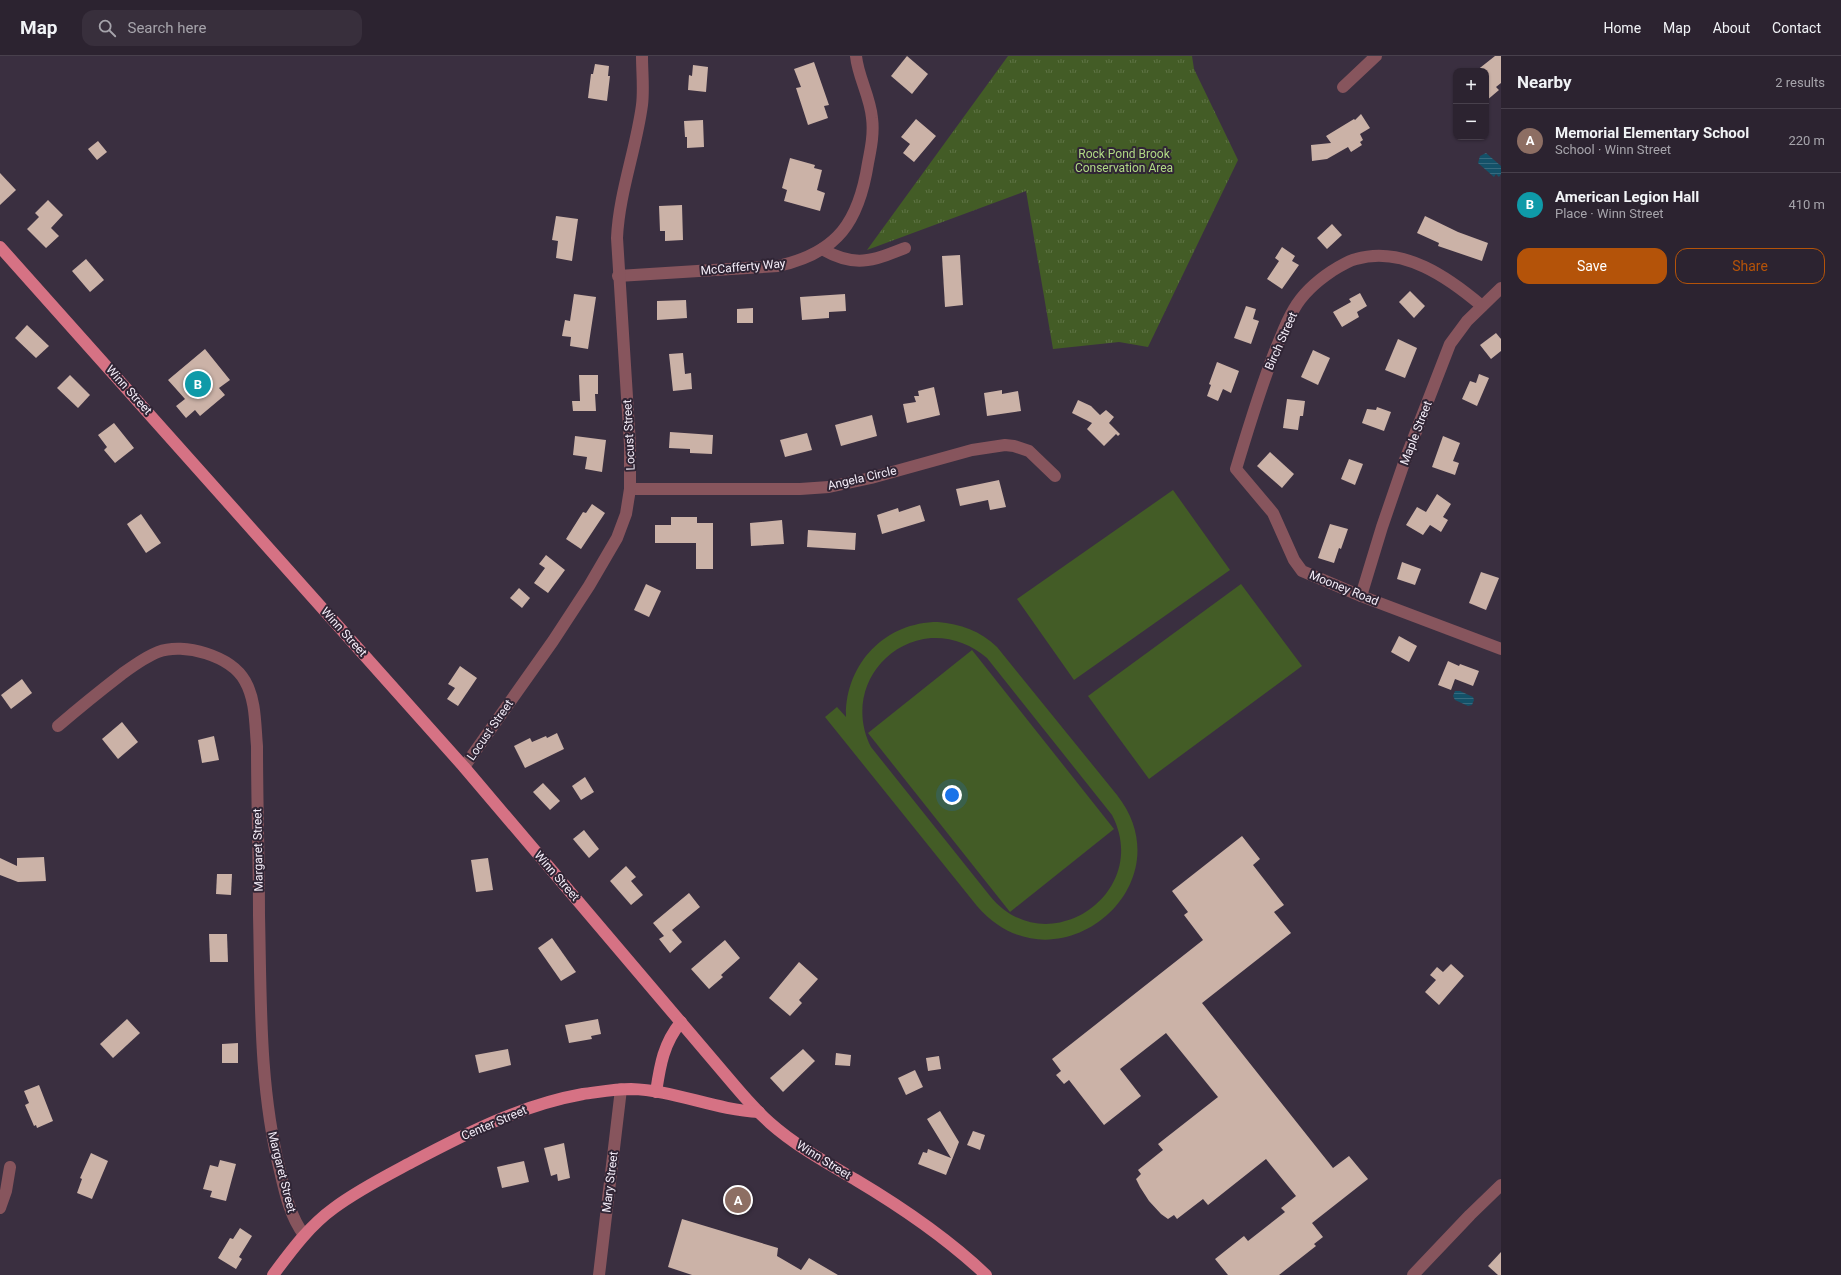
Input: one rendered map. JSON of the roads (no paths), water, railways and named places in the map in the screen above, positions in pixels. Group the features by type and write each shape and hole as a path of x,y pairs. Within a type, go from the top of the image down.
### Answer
{"main road":[{"name":"Winn Street","path":"0,247 162,426 464,767 759,1112 771,1124 809,1151 922,1222 959,1250 986,1275"},
{"path":"656,1092 663,1051 681,1022"},
{"name":"Center Street","path":"273,1275 304,1235 349,1197 410,1163 510,1114 545,1103 586,1094 621,1089 656,1092 734,1110 759,1112"}],"street":[{"name":"Locust Street","path":"464,767 553,641 609,553 624,520 630,488 630,445 618,276 617,228 641,110 643,93 642,56"},
{"name":"McCafferty Way","path":"618,276 778,266 802,259 822,248 838,236 851,220 860,203 871,144 873,123 869,100 856,56"},
{"path":"1343,87 1376,56"},
{"path":"822,248 837,257 851,261 876,258 905,248"},
{"name":"Birch Street","path":"1236,469 1259,391 1288,321 1303,296 1327,274 1350,261 1363,257 1377,256 1397,258 1420,265 1446,278 1482,306"},
{"name":"Maple Street","path":"1361,596 1389,505 1445,356 1456,336 1482,306 1501,288"},
{"name":"Angela Circle","path":"630,488 800,489 829,486 871,478 972,450 1005,445 1014,446 1029,452 1055,476"},
{"name":"Mooney Road","path":"1236,469 1274,513 1294,560 1302,571 1361,596 1501,649"},
{"name":"Margaret Street","path":"58,726 125,672 140,662 165,650 184,649 207,654 226,664 245,681 251,695 254,710 257,746 260,981 262,1049 266,1095 273,1139 282,1180 293,1216 304,1235"},
{"name":"Mary Street","path":"599,1275 621,1089"},
{"path":"0,1208 6,1190 10,1167"},
{"path":"1413,1275 1470,1214 1501,1185"}],"water":[{"path":"1486,153 1501,166 1501,174 1499,177 1496,174 1494,177 1478,163 1480,156"},
{"path":"1455,691 1460,691 1473,697 1474,700 1472,705 1468,706 1455,700 1453,696"}],"place":[{"name":"American Legion Hall","path":"198,384"},
{"name":"Memorial Elementary School","path":"738,1200"}],"park label":[{"name":"Rock Pond Brook Conservation Area","path":"1124,161"}]}
